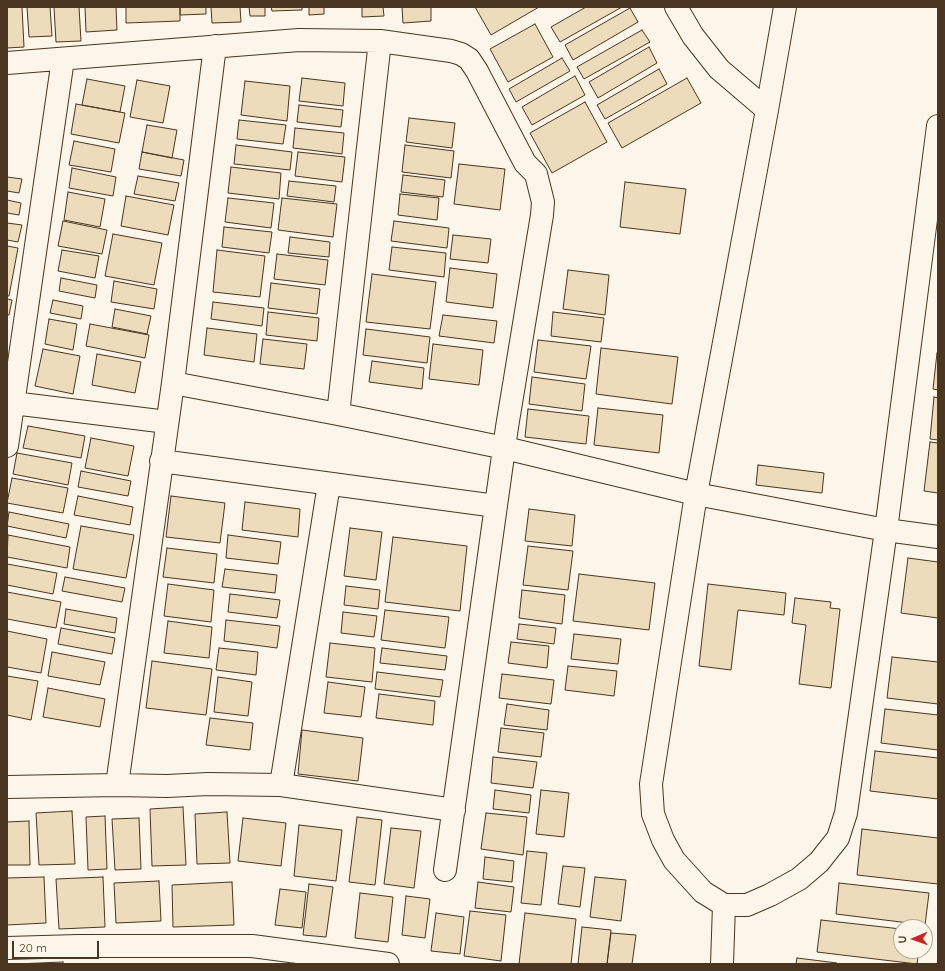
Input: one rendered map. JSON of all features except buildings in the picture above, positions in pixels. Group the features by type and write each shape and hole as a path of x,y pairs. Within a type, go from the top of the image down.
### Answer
{"street":[{"path":"676,7 694,36 719,68 767,110"},
{"path":"785,7 696,494 651,784 653,814 663,840 674,860 703,892 724,905 747,905 770,896 799,879 819,862 838,838 846,813 886,530 938,126"},
{"path":"7,63 299,40 380,41 451,51 461,54 469,60 477,71 525,163 536,174 543,202 542,215 496,506 445,870"},
{"path":"338,414 380,41"},
{"path":"117,785 173,383 215,46"},
{"path":"7,446 63,59"},
{"path":"173,383 338,414 505,448 696,494 886,530 938,537"},
{"path":"13,403 167,422"},
{"path":"161,461 496,506"},
{"path":"281,785 329,484"},
{"path":"7,787 117,785 167,786 208,784 281,785 454,810"},
{"path":"722,964 724,905"},
{"path":"7,948 79,955 249,955 388,964"}]}
